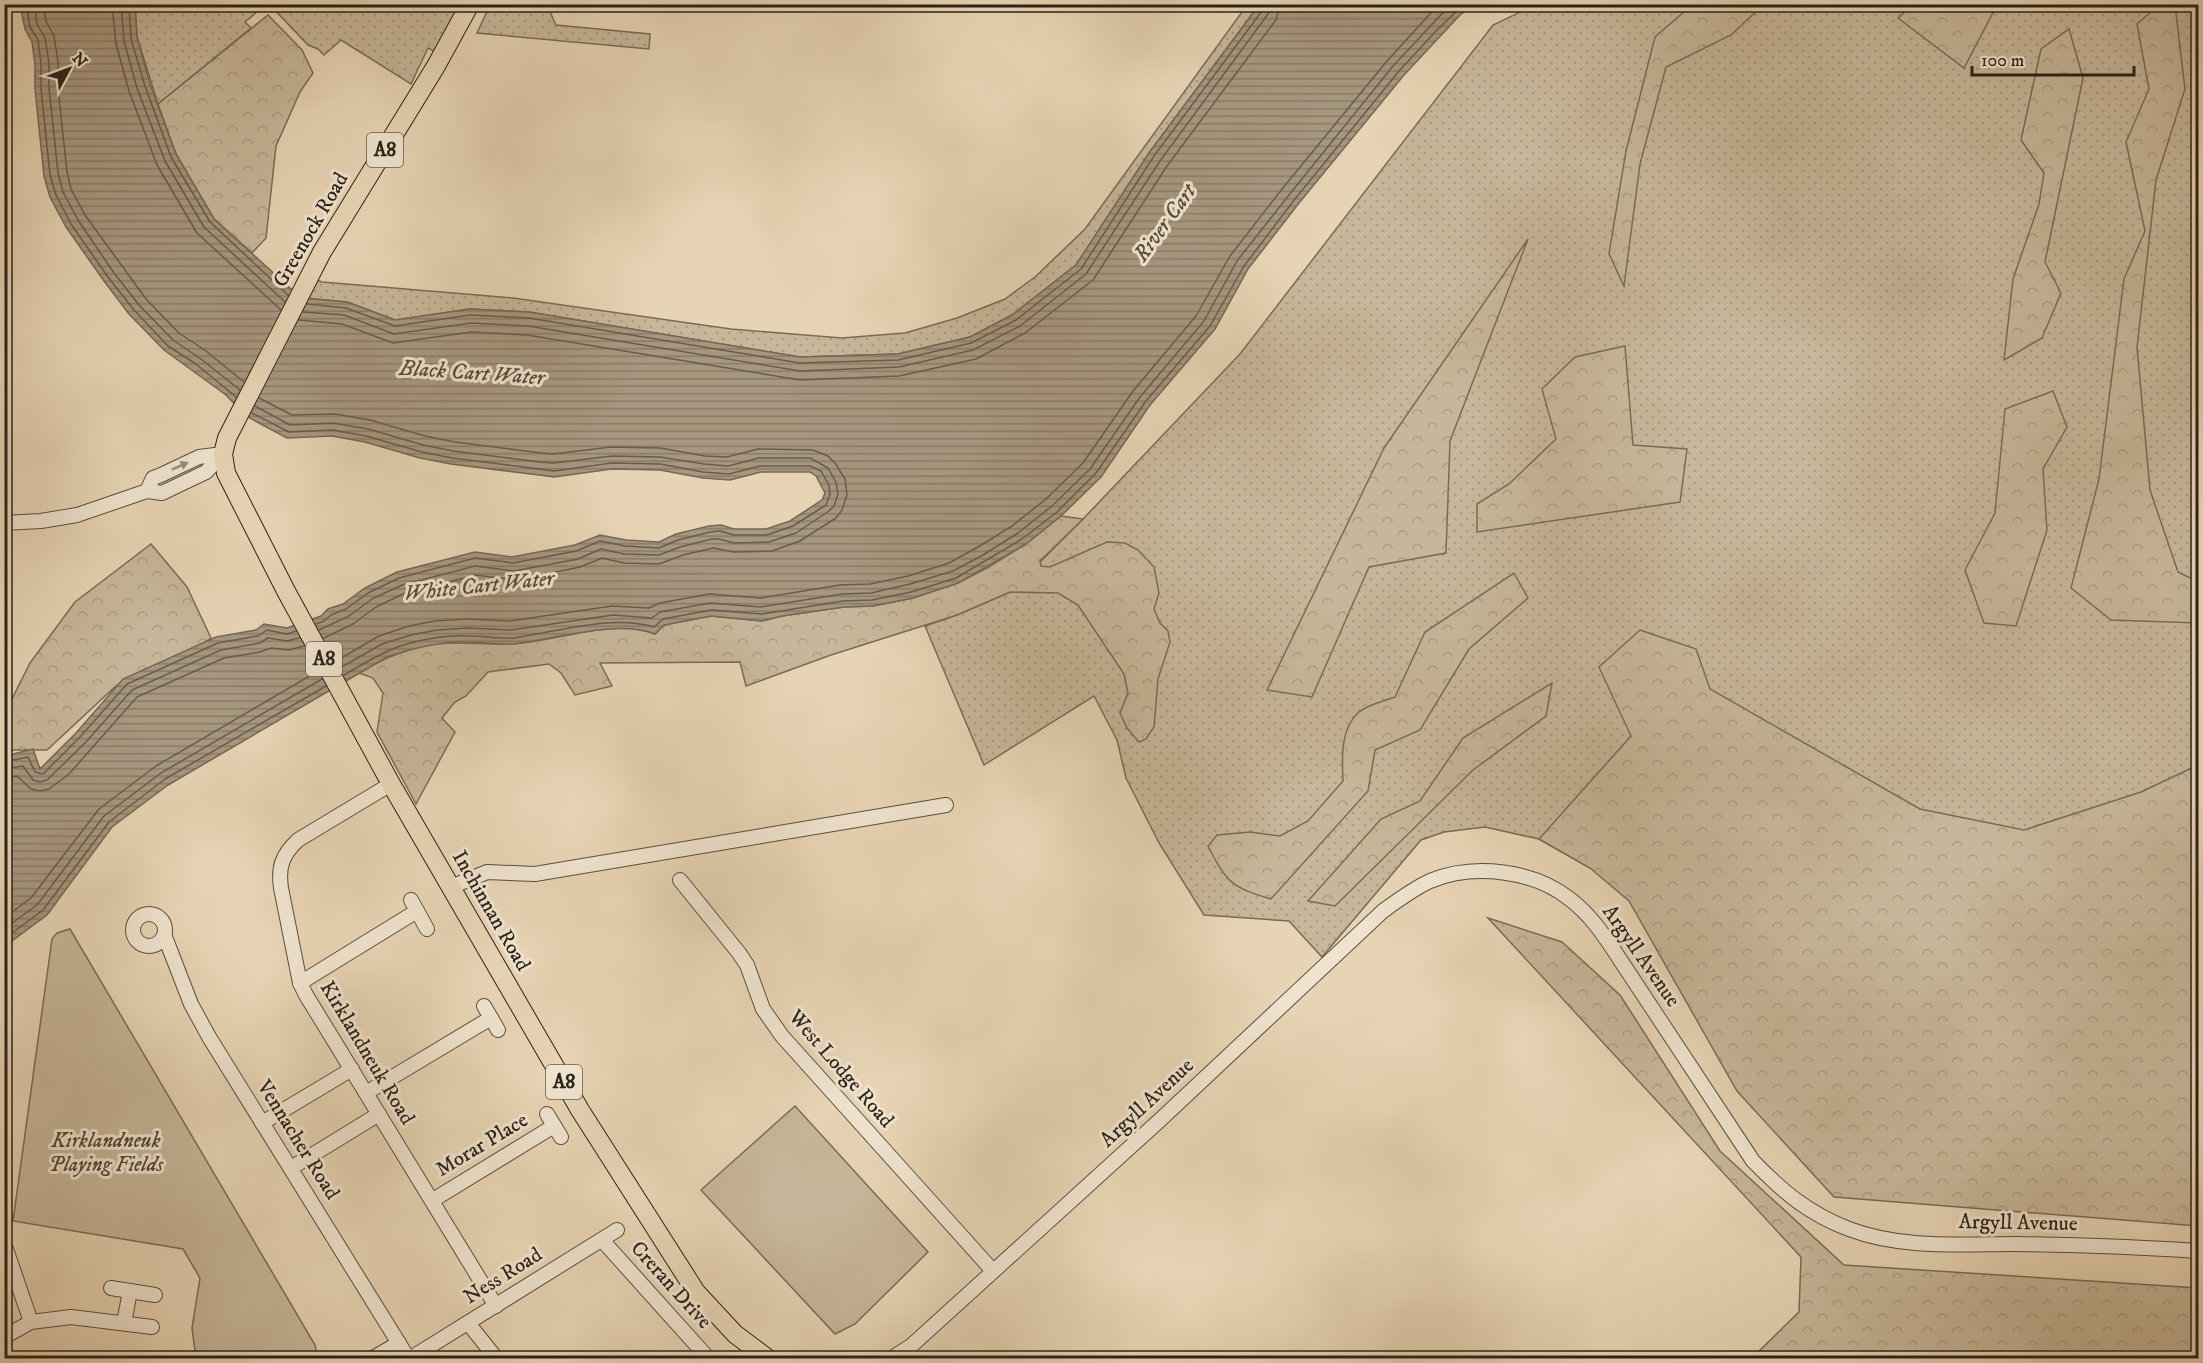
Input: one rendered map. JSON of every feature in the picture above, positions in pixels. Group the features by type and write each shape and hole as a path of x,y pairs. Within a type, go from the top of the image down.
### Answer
{"main road":[{"name":"Greenock Road","path":"223,454 230,431 309,275 436,66 470,4"},
{"name":"Inchinnan Road","path":"223,454 229,481 391,784 580,1110 683,1274 723,1322 767,1359"}],"street":[{"path":"4,523 40,521 77,515 147,491 153,478 199,457 223,454"},
{"name":"Kirklandneuk Road","path":"391,784 298,840 281,861 279,873 281,888 300,983 496,1306"},
{"path":"451,887 487,872 535,874 946,805"},
{"name":"Argyll Avenue","path":"892,1359 911,1346 1160,1120 1383,911 1409,892 1430,881 1454,874 1503,872 1538,881 1570,899 1595,922 1754,1161 1781,1190 1810,1211 1849,1230 1887,1239 1929,1243 2105,1245 2199,1251"},
{"name":"West Lodge Road","path":"680,880 747,965 763,1009 782,1036 993,1271"},
{"path":"300,983 414,906 428,929"},
{"name":"Vennacher Road","path":"165,937 191,1004 209,1037 410,1359"},
{"path":"366,1093 491,1018"},
{"path":"262,1123 352,1069"},
{"path":"291,1168 379,1114"},
{"name":"Morar Place","path":"433,1200 554,1125"},
{"name":"Ness Road","path":"410,1359 617,1230"},
{"name":"Creran Drive","path":"602,1240 708,1359"},
{"path":"6,1249 31,1322"},
{"path":"4,1289 18,1284"},
{"path":"111,1288 155,1295"},
{"path":"124,1323 130,1291"},
{"path":"4,1337 31,1322 71,1317 152,1327"},
{"path":"468,1323 496,1359"},
{"path":"374,1358 399,1343"}],"green space":[{"path":"135,5 265,5 245,22 251,28 158,104 137,37"},
{"path":"270,5 461,5 436,52 428,48 411,84 341,40 324,55 318,49 308,45"},
{"path":"490,5 547,5 556,25 650,34 649,49 477,33"},
{"path":"1247,5 1259,5 1149,153 1076,265 1012,315 970,337 898,354 800,357 529,312 470,309 395,320 347,302 305,298 317,280 513,298 731,329 842,338 905,333 957,318 1005,299 1035,277 1085,229"},
{"path":"1535,5 2198,5 2198,793 2021,890 1590,868 1539,839 1485,827 1444,832 1421,840 1322,957 1289,921 1204,915 1159,843 1126,778 1117,740 1094,696 984,765 925,626 1010,592 1083,519 1240,354 1493,25"},
{"path":"1692,5 1763,5 1731,35 1666,67 1640,164 1624,286 1609,254 1626,151 1655,37"},
{"path":"1913,5 1997,5 1964,68 1898,18"},
{"path":"2159,5 2175,5 2185,89 2156,180 2137,347 2150,490 2178,572 2198,582 2198,623 2111,620 2071,588 2099,479 2124,279 2145,231 2126,142 2149,89 2137,24"},
{"path":"268,15 302,50 313,73 300,92 276,146 266,238 252,253 214,219 176,154 158,104"},
{"path":"2069,29 2083,78 2045,262 2061,293 2042,338 2004,360 2013,279 2039,204 2044,173 2021,140 2041,49"},
{"path":"1528,239 1450,441 1446,553 1369,567 1312,697 1267,690 1384,448"},
{"path":"1625,346 1633,445 1687,449 1680,502 1477,532 1477,504 1509,484 1556,439 1542,389 1575,357"},
{"path":"2053,391 2067,427 2043,469 2047,530 2016,626 1984,623 1965,570 1995,513 2005,409"},
{"path":"1061,516 1083,519 1040,561 1041,566 1050,567 1107,542 1125,543 1138,550 1154,567 1159,593 1154,609 1160,623 1168,631 1170,642 1158,679 1154,727 1146,739 1139,742 1127,728 1120,713 1128,693 1124,674 1078,605 1058,593 1010,592 957,615 831,655 746,686 740,662 600,663 612,686 575,695 561,673 549,664 488,672 466,696 455,702 442,718 455,732 416,804 377,732 383,693 373,678 359,673 393,656 427,645 527,643 583,632 620,628 655,634 664,625 711,616 762,621 782,616 844,607 873,606 913,598 958,583 989,567 1026,544"},
{"path":"151,544 187,587 211,638 193,650 116,686 47,750 13,750 5,755 4,715 30,663 75,602"},
{"path":"1514,573 1528,598 1469,649 1420,730 1375,750 1368,791 1271,899 1247,891 1232,882 1220,868 1208,846 1217,835 1250,832 1280,836 1308,821 1343,781 1342,763 1348,726 1366,707 1395,697 1425,632"},
{"path":"1640,630 1696,649 1710,689 1920,809 2024,830 2141,792 2198,765 2198,1226 1834,1197 1737,1091 1629,901 1590,868 1539,839 1631,736 1599,667"},
{"path":"1552,683 1546,716 1473,770 1335,906 1308,901 1381,819 1420,801 1463,738"},
{"path":"1488,918 1562,942 1620,995 1720,1151 1844,1265 2198,1288 2198,1358 1752,1358 1799,1312 1801,1257"},
{"name":"Kirklandneuk Playing Fields","path":"70,929 315,1345 318,1358 196,1358 192,1328 200,1278 183,1249 13,1221 52,939 57,933"},
{"path":"795,1106 928,1252 855,1324 835,1334 701,1190"}],"water":[{"path":"20,5 135,5 137,37 150,84 176,154 214,219 301,298 347,302 395,320 470,309 529,312 800,357 898,354 970,337 1012,315 1076,265 1149,153 1259,5 1474,5 1460,15 1404,75 1299,203 1248,269 1215,329 1150,405 1101,477 1061,516 1026,544 958,583 913,598 873,606 844,607 762,621 711,616 664,625 655,634 640,630 604,629 514,644 468,642 437,644 387,657 168,785 112,827 47,915 5,946 5,756 33,749 40,769 76,733 123,679 216,637 256,630 264,624 287,628 321,616 328,609 343,604 365,588 397,572 475,552 512,557 575,545 600,535 626,540 659,542 676,534 709,526 766,529 790,521 822,500 825,493 816,476 810,472 761,472 730,480 703,478 660,470 612,469 554,477 451,464 332,436 287,438 246,416 226,395 164,350 129,314 66,227 50,197 44,176 32,42 25,29"}],"water label":[{"name":"River Cart","path":"1165,223"},
{"name":"Black Cart Water","path":"472,373"},
{"name":"White Cart Water","path":"479,586"}]}
